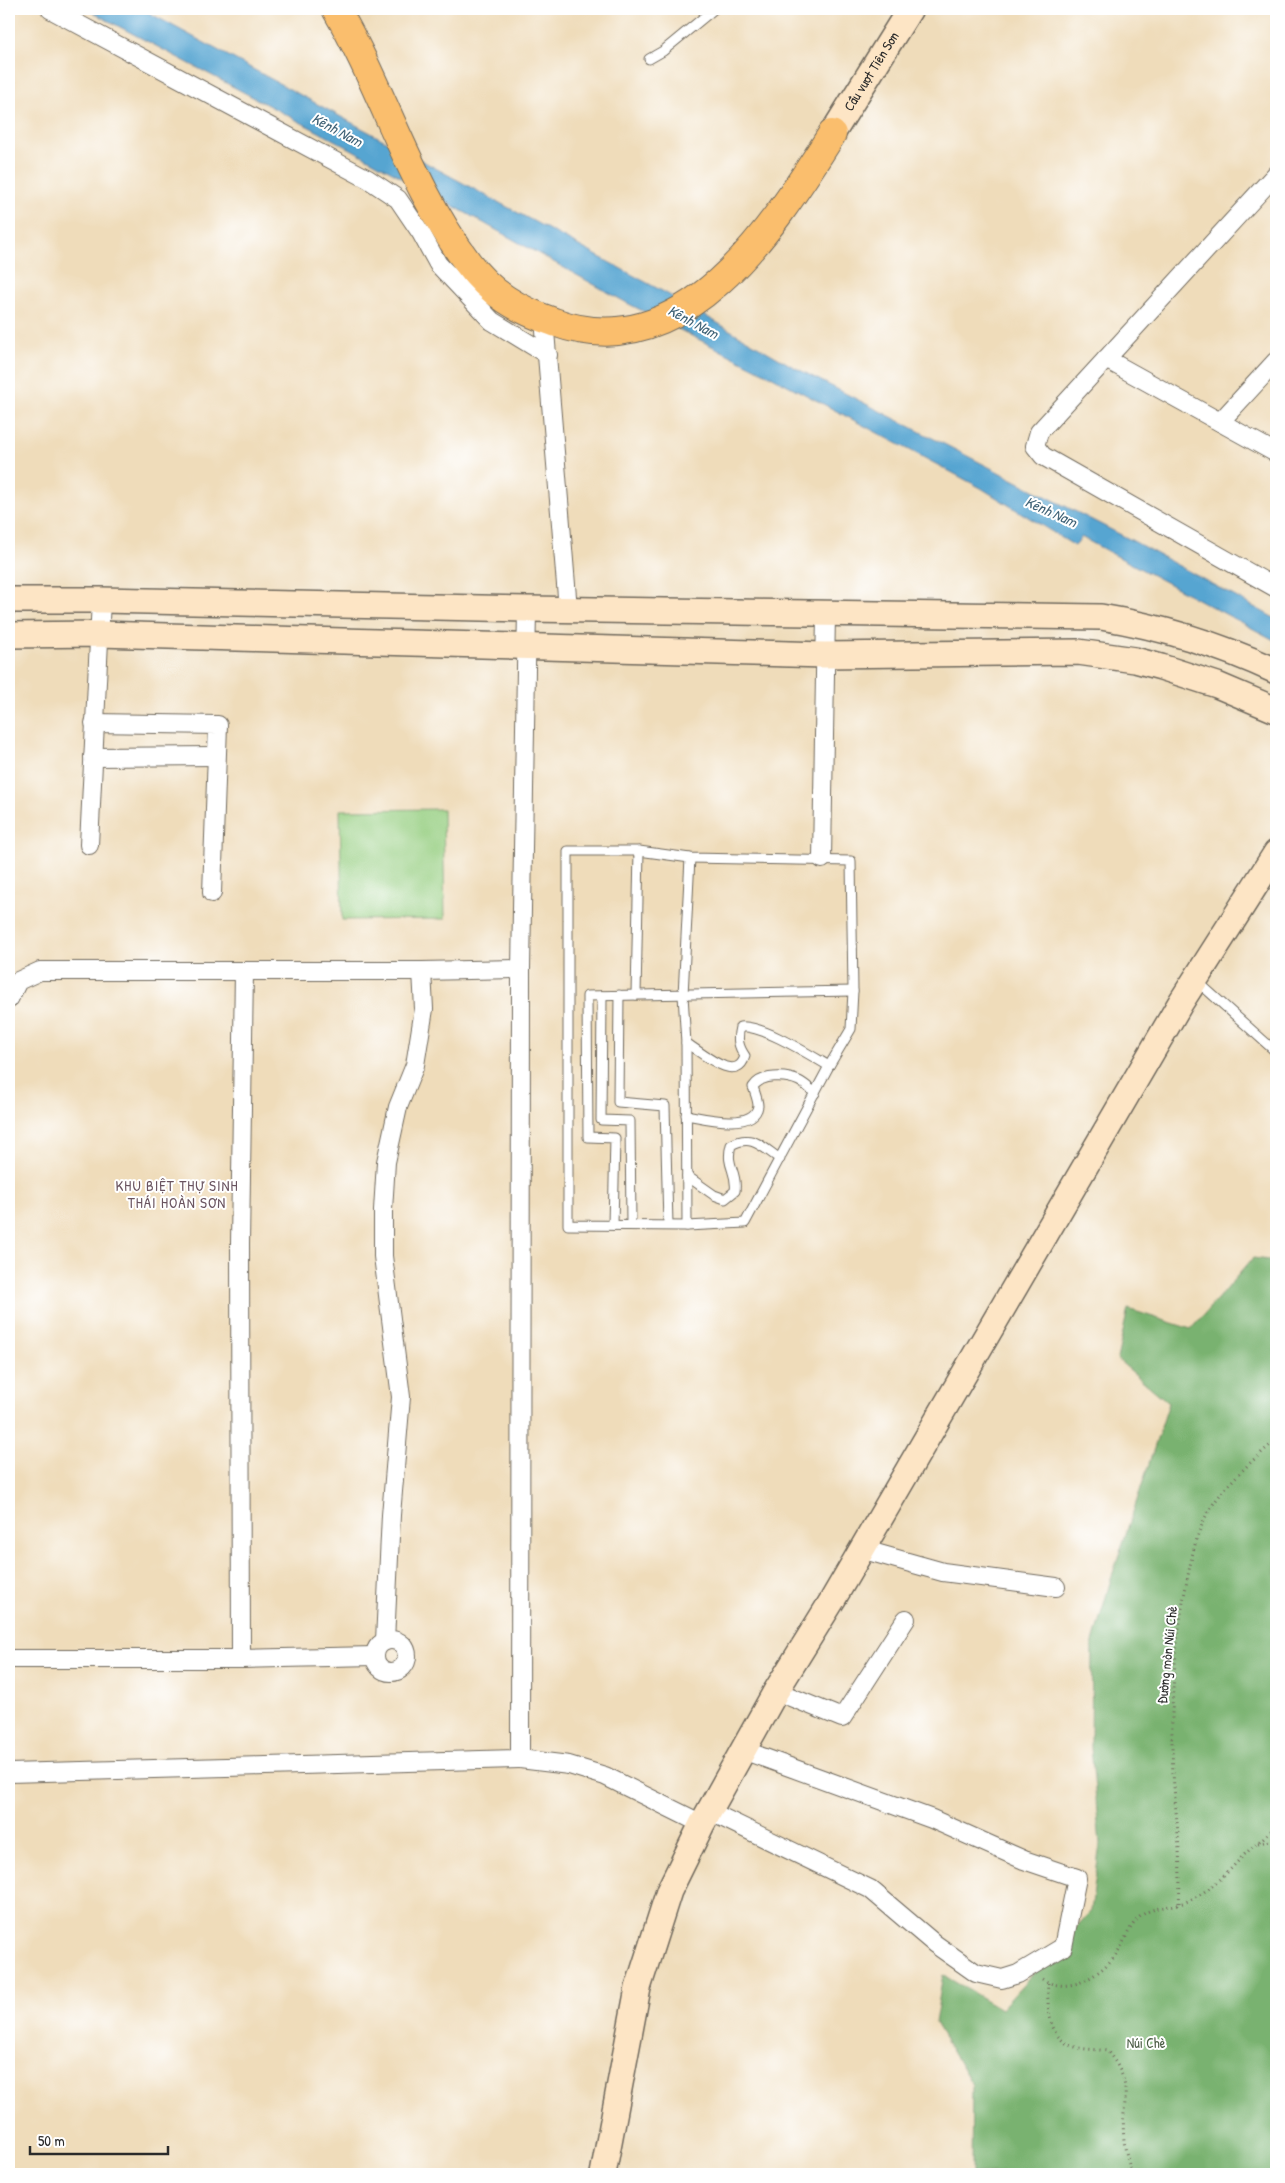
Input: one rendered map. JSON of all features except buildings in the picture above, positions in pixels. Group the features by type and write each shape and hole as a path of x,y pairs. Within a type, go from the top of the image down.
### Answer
{"highway":[{"path":"336,9 359,48 414,173 467,262 495,292 511,304 544,319 577,330 593,332 620,331 647,324 678,311 708,292 733,269 760,238 832,134"},
{"path":"359,48 360,9"}],"main road":[{"name":"Cầu vượt Tiên Sơn","path":"832,134 910,9"},
{"path":"9,600 1101,617 1170,630 1213,645 1276,671"},
{"path":"9,635 99,634 824,655 1078,652 1135,660 1161,667 1217,685 1276,710"},
{"path":"602,2174 638,1988 669,1891 705,1817 776,1691 833,1599 1195,979 1276,853"}],"street":[{"path":"50,9 368,180 398,199 421,233 438,264 492,321 548,355"},
{"path":"1276,174 1039,432 1035,446 1043,456 1276,588"},
{"path":"544,319 568,609"},
{"path":"1106,359 1276,453"},
{"path":"1220,422 1276,362"},
{"path":"89,845 102,600"},
{"path":"520,1759 521,969 528,647 527,609"},
{"path":"822,859 826,613"},
{"path":"94,723 218,725 212,893"},
{"path":"93,757 216,756"},
{"path":"9,999 18,982 40,971 422,971 521,969"},
{"path":"241,1659 240,1244 244,971"},
{"path":"385,1641 391,1515 401,1397 383,1256 383,1210 386,1162 398,1106 415,1065 424,1009 422,971"},
{"path":"861,1549 942,1572 1056,1587"},
{"path":"776,1691 842,1718 906,1619"},
{"path":"385,1641 398,1642 406,1651 406,1663 397,1672 384,1671 376,1662 375,1656 380,1644 385,1641"},
{"path":"9,1659 241,1659 375,1656"},
{"path":"9,1773 520,1759 570,1765 605,1776 705,1817 870,1890 935,1944 976,1974 1002,1979 1027,1969 1063,1947 1076,1878 1024,1860 932,1819 743,1750"}],"lane":[{"path":"649,59 664,51 714,9"},
{"path":"568,850 639,851 690,858 851,860 853,992 851,1029 829,1066 745,1223 687,1226 568,1225 568,850"},
{"path":"636,995 639,851"},
{"path":"687,1226 686,1043 683,995 690,858"},
{"path":"1195,979 1276,1052"},
{"path":"613,1225 615,1138 588,1137 587,996 853,992"},
{"path":"619,995 618,1102 665,1106 668,1225"},
{"path":"602,996 601,1120 630,1121 631,1225"},
{"path":"686,1043 718,1064 732,1069 738,1068 743,1063 745,1056 740,1048 738,1037 740,1027 749,1026 787,1042 829,1066"},
{"path":"686,1115 719,1120 748,1120 758,1108 753,1087 756,1081 764,1077 798,1080 816,1093"},
{"path":"687,1176 714,1195 725,1199 735,1191 736,1182 728,1158 731,1145 741,1140 751,1140 780,1158"}],"path":[{"name":"Đường mòn Núi Chè","path":"1179,1904 1181,1865 1174,1791 1172,1723 1182,1614 1193,1552 1205,1517 1234,1480 1276,1440"},
{"path":"1027,1969 1048,1983 1072,1986 1095,1975 1117,1953 1129,1930 1143,1914 1162,1906 1186,1902 1209,1890 1226,1877 1257,1843 1276,1826"},
{"path":"1257,1843 1276,1840"},
{"path":"1048,1983 1047,1999 1055,2033 1066,2044 1077,2048 1107,2051 1118,2064 1127,2099 1124,2139 1131,2174"}],"green space":[{"path":"443,809 445,919 342,920 340,810"},
{"name":"Núi Chè","path":"1253,1258 1276,1261 1276,2174 971,2174 972,2085 935,2023 943,1975 1001,2009 1091,1911 1100,1844 1091,1747 1092,1646 1111,1579 1169,1403 1117,1359 1128,1309 1191,1329"}],"water":[{"name":"Kênh Nam","path":"86,9 142,9 664,292 792,366 1135,542 1276,619 1276,641 1081,537 1075,546 981,488 765,373 627,303 351,149"}],"district":[{"name":"KHU BIỆT THỰ SINH THÁI HOÀN SƠN","path":"177,1194"}]}
